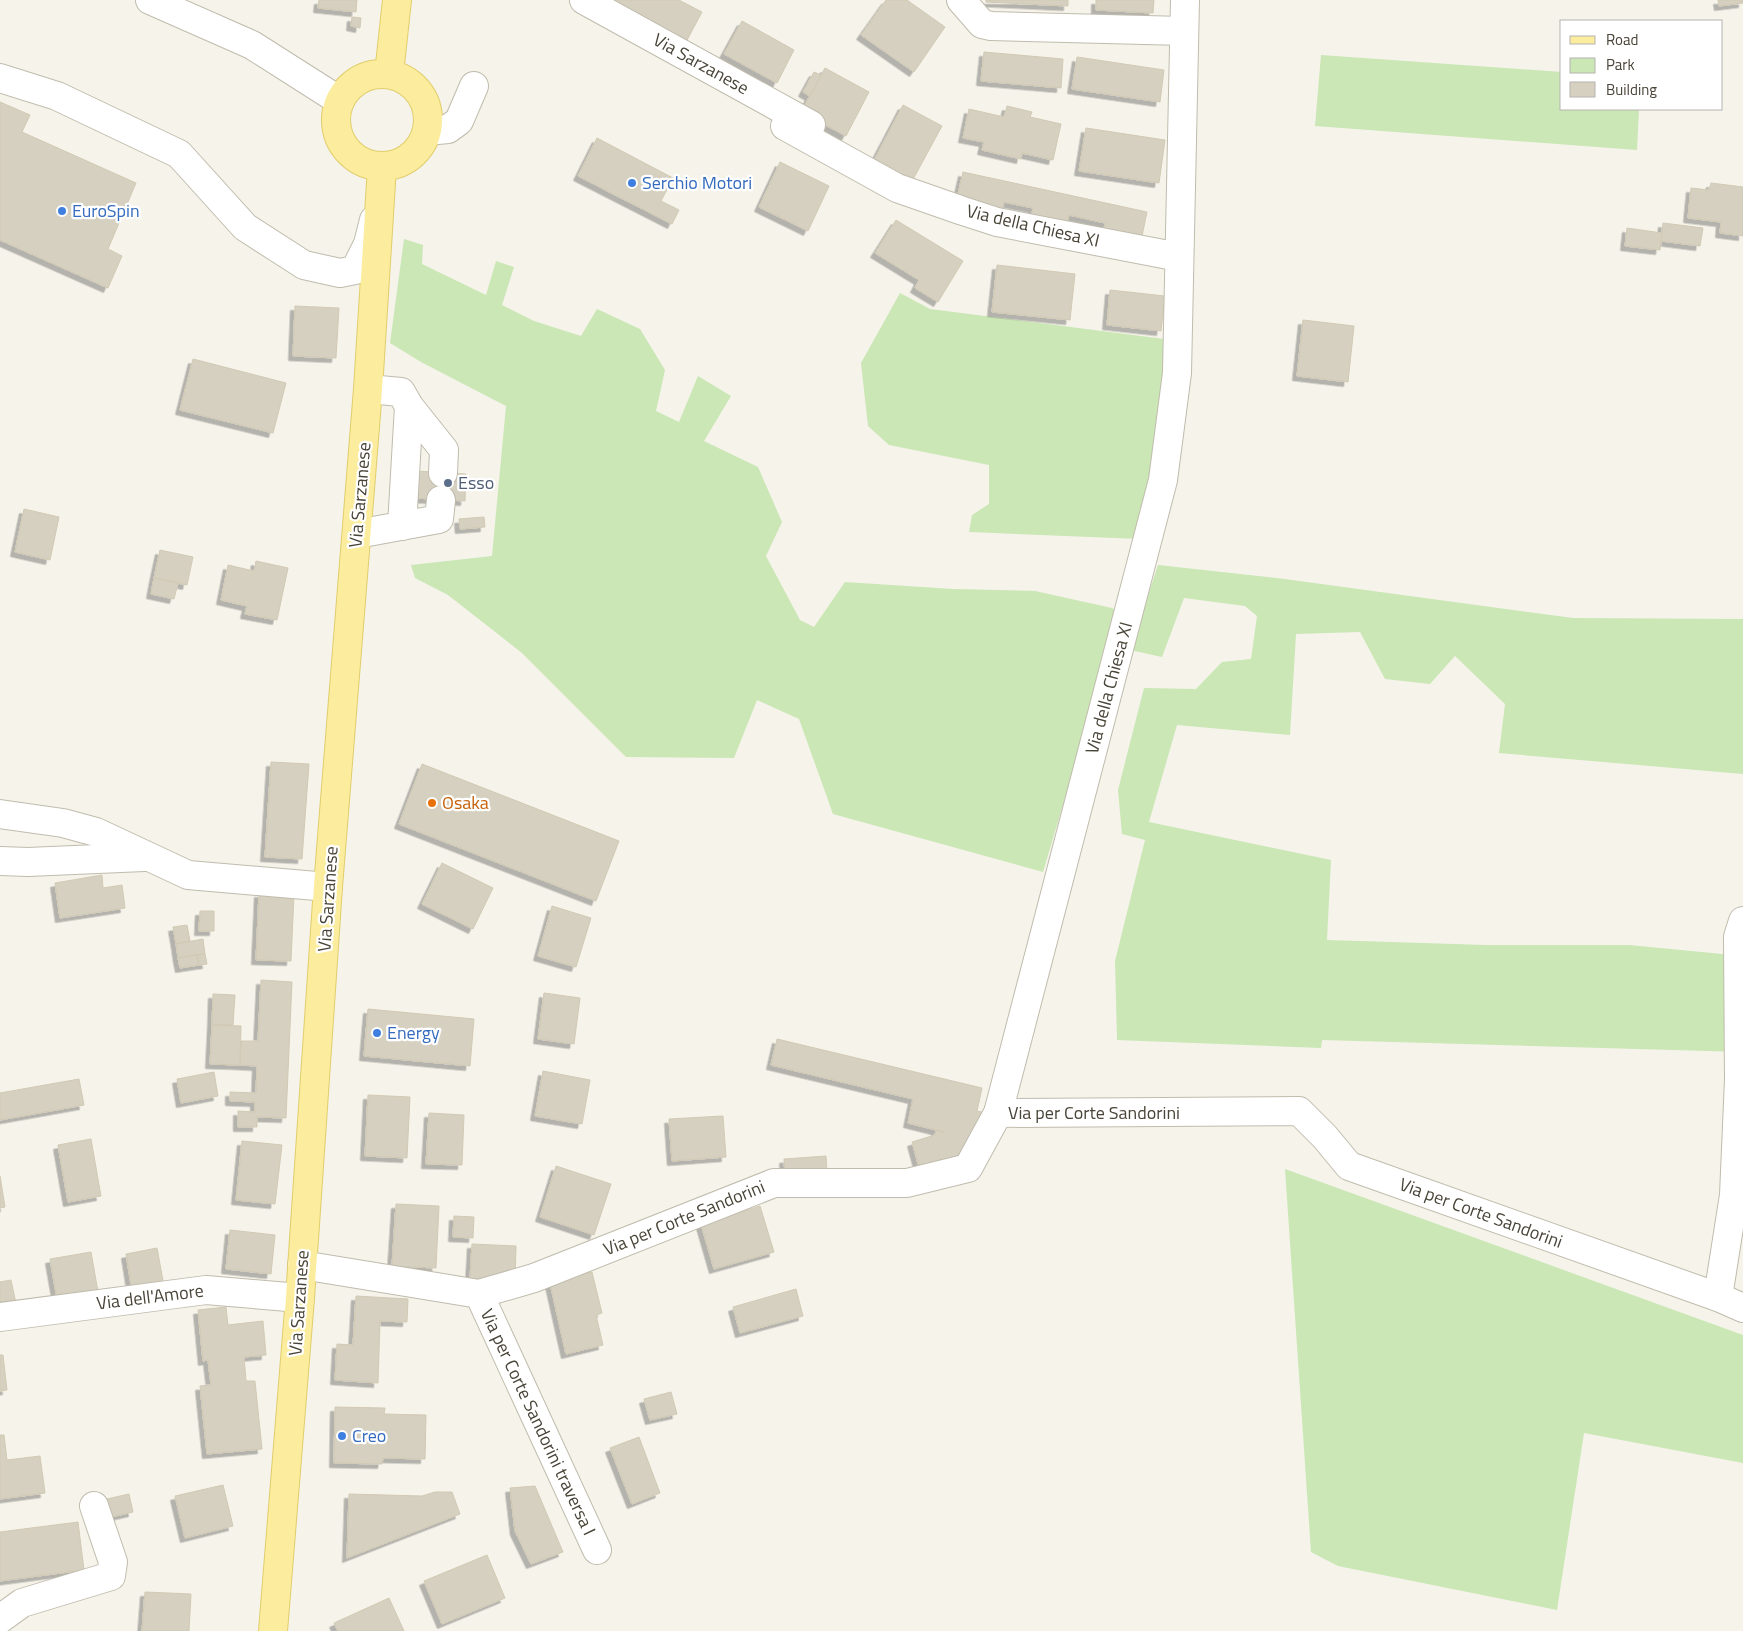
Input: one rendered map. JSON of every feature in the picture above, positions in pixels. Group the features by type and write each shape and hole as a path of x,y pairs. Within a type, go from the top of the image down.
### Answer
{"main road":[{"path":"389,74 397,0"},
{"path":"389,74 403,79 415,88 424,101 428,116 427,131 420,146 410,157 397,164 382,167 366,164 353,156 343,145 337,131 336,116 340,102 348,89 360,80 374,75 389,74"},
{"name":"Via Sarzanese","path":"272,1631 300,1298 328,887 368,389 382,167"}],"street":[{"path":"150,0 252,45 340,102"},
{"name":"Via Sarzanese","path":"584,0 819,129"},
{"path":"961,0 982,24 991,26 1184,31"},
{"name":"Via della Chiesa XI","path":"998,1113 1163,480 1177,372 1185,0"},
{"path":"0,78 57,96 178,154 245,227 304,265 340,273 355,270 368,244 380,194"},
{"path":"427,131 448,129 459,121 474,86"},
{"name":"Via della Chiesa XI","path":"785,126 897,188 963,212 997,222 1179,257"},
{"path":"368,389 401,392 409,406 444,450 443,473"},
{"path":"402,526 409,406"},
{"path":"357,534 440,520 441,500"},
{"path":"0,814 63,823 96,832 188,875 328,887"},
{"path":"0,861 28,862 148,856"},
{"path":"1718,1297 1734,1195 1739,1080 1738,937 1743,921"},
{"name":"Via per Corte Sandorini","path":"302,1265 478,1294 534,1278 774,1183 907,1183 968,1168 998,1113 1299,1111 1350,1166 1718,1297 1743,1308"},
{"name":"Via dell'Amore","path":"0,1317 206,1290 300,1298"},
{"name":"Via per Corte Sandorini traversa I","path":"478,1294 597,1550"},
{"path":"0,1619 22,1604 111,1576 113,1562 94,1506"}],"green space":[{"path":"1321,55 1560,72 1560,110 1639,110 1637,150 1315,126"},
{"path":"404,239 423,245 422,264 486,295 496,261 514,267 502,305 534,321 581,336 597,309 640,329 665,370 656,411 679,422 698,376 731,396 704,441 758,467 782,522 766,556 800,620 814,627 845,582 953,589 1035,591 1112,608 1120,613 1043,872 833,814 799,719 757,700 734,758 626,757 522,653 448,595 415,578 411,565 492,556 506,406 421,362 390,343"},
{"path":"900,293 930,309 1172,340 1140,539 969,532 972,515 989,504 989,465 889,445 868,426 861,363"},
{"path":"1158,565 1277,578 1573,618 1743,619 1743,774 1499,753 1505,704 1455,656 1430,684 1385,679 1360,632 1296,634 1290,735 1177,725 1149,822 1331,860 1327,940 1486,945 1629,945 1743,956 1743,1052 1322,1040 1321,1048 1117,1040 1115,961 1145,840 1122,834 1118,790 1144,688 1196,689 1222,662 1251,659 1257,616 1245,606 1184,598 1162,657 1130,650"},
{"path":"1285,1169 1743,1335 1743,1463 1584,1433 1557,1610 1338,1566 1311,1552"}],"building":[{"path":"319,0 357,0 356,12 318,8"},
{"path":"608,0 679,0 702,12 686,42"},
{"path":"886,0 907,0 945,27 914,72 861,35"},
{"path":"986,0 1068,0 1068,6 986,2"},
{"path":"1096,0 1154,0 1153,13 1096,10"},
{"path":"1718,0 1743,0 1743,3 1719,6"},
{"path":"352,17 361,18 360,28 351,26"},
{"path":"742,21 794,50 777,83 724,54"},
{"path":"984,52 1063,59 1061,88 981,81"},
{"path":"1077,57 1164,70 1160,102 1072,89"},
{"path":"825,68 869,92 846,136 801,112"},
{"path":"814,72 821,75 810,96 803,92"},
{"name":"EuroSpin","path":"0,102 30,115 22,132 136,183 108,249 122,256 108,288 0,240"},
{"path":"903,105 942,126 910,185 872,164"},
{"path":"1007,106 1032,112 1030,117 1061,124 1053,160 1022,153 1021,159 982,150 984,142 963,138 969,109 1004,117"},
{"path":"1086,128 1165,140 1159,183 1079,171"},
{"path":"597,138 673,178 661,201 679,210 672,224 578,176"},
{"path":"780,162 829,186 808,231 759,207"},
{"path":"963,172 1147,212 1141,241 1103,233 1105,223 1069,215 1066,226 1031,219 1033,208 1004,202 1001,213 956,203"},
{"path":"1711,183 1743,187 1743,236 1720,233 1721,222 1688,218 1691,188 1709,190"},
{"path":"896,220 963,261 938,302 915,288 919,280 875,253"},
{"path":"1663,223 1703,228 1700,246 1661,241"},
{"path":"1627,228 1662,233 1660,250 1625,246"},
{"path":"997,265 1075,274 1070,320 992,312"},
{"path":"1110,290 1165,296 1161,331 1107,325"},
{"path":"295,306 339,308 336,358 293,356"},
{"path":"1303,320 1354,326 1348,382 1297,376"},
{"path":"193,359 286,383 273,433 180,410"},
{"path":"416,471 466,474 465,501 415,498"},
{"path":"24,509 59,517 50,560 15,552"},
{"path":"484,517 485,527 460,529 459,519"},
{"path":"160,550 193,557 187,585 154,578"},
{"path":"256,561 288,568 277,620 245,614 247,606 221,600 228,565 254,571"},
{"path":"154,578 178,583 174,599 151,594"},
{"path":"271,762 309,764 302,859 265,857"},
{"path":"422,764 619,841 596,901 399,824"},
{"path":"442,863 493,888 473,929 422,904"},
{"path":"102,875 103,888 122,885 125,908 60,918 55,883"},
{"path":"259,893 294,895 291,961 256,960"},
{"path":"552,906 591,918 576,967 538,956"},
{"path":"200,911 214,911 214,931 199,931"},
{"path":"187,925 190,941 176,944 173,927"},
{"path":"203,939 205,954 178,958 176,944"},
{"path":"205,954 207,964 199,965 197,955"},
{"path":"197,955 199,965 180,968 178,958"},
{"path":"261,980 292,982 286,1118 257,1117 257,1127 238,1127 238,1111 255,1112 255,1102 230,1101 230,1092 256,1093 257,1066 240,1065 241,1041 258,1041"},
{"path":"544,993 580,998 574,1044 538,1039"},
{"path":"213,994 235,995 233,1025 212,1025"},
{"path":"368,1009 474,1019 470,1066 364,1056"},
{"path":"212,1025 241,1026 240,1065 210,1064"},
{"path":"777,1039 982,1088 977,1111 986,1113 981,1132 972,1130 966,1157 920,1171 912,1142 935,1135 936,1130 908,1123 913,1099 771,1065"},
{"path":"543,1071 590,1080 582,1124 535,1116"},
{"path":"214,1072 218,1096 181,1103 177,1079"},
{"path":"79,1079 84,1105 0,1120 0,1093"},
{"path":"368,1095 410,1097 407,1158 365,1156"},
{"path":"429,1113 464,1115 462,1165 426,1164"},
{"path":"723,1116 726,1157 672,1161 669,1119"},
{"path":"91,1139 101,1196 68,1202 58,1145"},
{"path":"242,1141 282,1145 275,1204 236,1200"},
{"path":"826,1156 827,1173 785,1176 784,1159"},
{"path":"556,1166 611,1184 594,1235 540,1217"},
{"path":"0,1176 5,1207 0,1208"},
{"path":"396,1204 439,1206 436,1268 392,1266"},
{"path":"760,1206 774,1252 714,1269 701,1224"},
{"path":"454,1216 474,1217 473,1238 453,1237"},
{"path":"230,1230 275,1235 271,1274 226,1269"},
{"path":"472,1244 516,1246 515,1281 470,1279"},
{"path":"157,1248 164,1286 132,1291 126,1254"},
{"path":"91,1252 98,1292 57,1299 50,1259"},
{"path":"592,1272 602,1313 596,1315 603,1345 566,1354 550,1283"},
{"path":"11,1280 17,1308 0,1311 0,1282"},
{"path":"796,1289 803,1316 740,1333 733,1307"},
{"path":"356,1296 408,1299 407,1322 380,1321 378,1383 335,1380 337,1344 353,1345"},
{"path":"226,1307 228,1325 263,1321 266,1355 244,1357 246,1381 255,1381 262,1449 207,1454 200,1386 211,1385 208,1360 203,1361 198,1310"},
{"path":"0,1355 3,1355 7,1390 0,1391"},
{"path":"671,1392 677,1414 650,1420 644,1399"},
{"path":"335,1407 385,1408 384,1414 426,1415 425,1459 383,1458 382,1464 334,1463"},
{"path":"0,1435 4,1435 7,1460 40,1456 45,1493 0,1499"},
{"path":"639,1437 660,1493 632,1504 610,1448"},
{"path":"223,1485 233,1526 185,1538 175,1496"},
{"path":"535,1486 563,1552 531,1564 515,1531 510,1488"},
{"path":"435,1492 452,1492 460,1514 347,1558 349,1494 422,1496"},
{"path":"129,1494 133,1512 111,1517 107,1499"},
{"path":"78,1522 84,1570 0,1581 0,1532"},
{"path":"487,1555 505,1598 442,1624 424,1581"},
{"path":"145,1592 191,1594 189,1631 142,1631"},
{"path":"389,1598 404,1631 338,1631 334,1623"}],"place":[{"name":"Serchio Motori","path":"632,183"},
{"name":"EuroSpin","path":"62,211"},
{"name":"Esso","path":"448,483"},
{"name":"Osaka","path":"432,803"},
{"name":"Energy","path":"377,1033"},
{"name":"Creo","path":"342,1436"}]}
